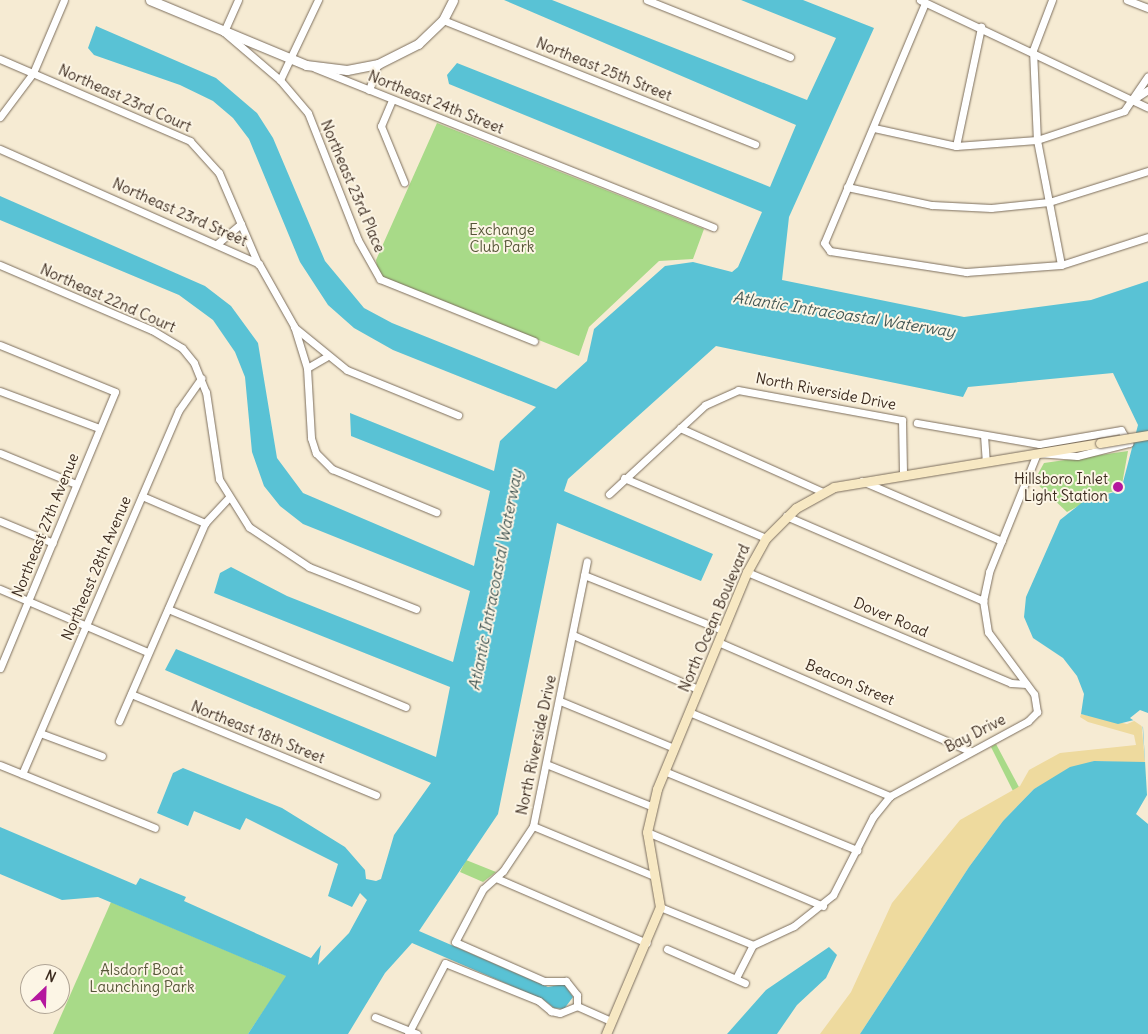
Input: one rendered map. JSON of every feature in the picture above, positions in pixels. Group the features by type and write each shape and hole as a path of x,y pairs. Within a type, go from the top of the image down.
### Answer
{"main road":[{"name":"North Ocean Boulevard","path":"660,907 647,832 652,806 664,771 747,572 766,538 786,516 823,492 862,481 1148,435"},
{"path":"606,1034 647,943 660,907"}],"street":[{"path":"0,117 33,73 64,0"},
{"name":"Northeast 24th Street","path":"152,0 293,60 713,227"},
{"path":"224,32 238,0"},
{"path":"280,80 293,60 318,0"},
{"path":"306,65 347,70 377,64 418,44 443,20 453,0"},
{"path":"647,0 790,57"},
{"path":"1052,0 1033,50 1037,140 1061,265"},
{"path":"1127,0 1148,8"},
{"path":"1148,108 1134,99 1033,50 923,1 874,128 824,243 830,251 966,272 1061,265 1148,237"},
{"name":"Northeast 25th Street","path":"443,20 755,144"},
{"path":"956,146 981,27"},
{"name":"Northeast 23rd Place","path":"224,32 280,80 308,114 358,240 380,279 534,341"},
{"name":"Northeast 23rd Court","path":"0,59 190,141 219,173 259,264"},
{"path":"368,90 377,64"},
{"path":"1134,99 1135,90 1148,76"},
{"path":"874,128 956,146 1037,140 1124,111 1134,99 1148,90"},
{"path":"392,100 381,126 404,182"},
{"name":"Northeast 23rd Street","path":"0,149 218,243 259,264 294,326 307,368 311,438 323,462 347,476 436,512"},
{"path":"847,187 932,205 991,208 1049,202 1148,170"},
{"path":"218,243 242,224"},
{"name":"Northeast 22nd Court","path":"0,265 170,339 201,378 213,455 228,498 269,544 310,567 416,609"},
{"path":"294,326 326,357 458,416"},
{"name":"Northeast 27th Avenue","path":"0,345 115,392 0,668"},
{"path":"307,368 326,357"},
{"name":"Northeast 28th Avenue","path":"22,774 179,410 201,378"},
{"name":"North Riverside Drive","path":"609,494 624,478 717,397 738,390 902,420 903,474"},
{"path":"0,392 99,428"},
{"path":"786,516 983,601 1002,541 1037,453 1077,456 1129,443 1121,430 1039,444 917,423"},
{"path":"680,428 823,492"},
{"path":"984,435 986,461"},
{"path":"0,453 76,484"},
{"path":"624,478 766,538"},
{"path":"862,481 1002,541"},
{"path":"142,496 205,523"},
{"path":"119,721 205,523 228,498"},
{"path":"0,521 53,543"},
{"name":"North Riverside Drive","path":"577,1006 577,995 566,980 544,981 455,942 483,889 496,878 533,826 588,560"},
{"name":"Dover Road","path":"747,572 1012,683 1026,684"},
{"path":"584,575 722,630"},
{"path":"0,589 148,652"},
{"name":"Bay Drive","path":"753,945 823,906 843,881 873,817 890,796 970,750 1028,721 1037,712 1038,702 1026,684 995,648 983,601"},
{"path":"168,609 406,707"},
{"path":"573,635 698,689"},
{"name":"Beacon Street","path":"718,642 970,750"},
{"name":"Northeast 18th Street","path":"131,694 376,795"},
{"path":"560,701 674,748"},
{"path":"689,712 890,796"},
{"path":"40,733 102,756"},
{"path":"546,764 652,806"},
{"path":"0,765 155,828"},
{"path":"664,771 857,850"},
{"path":"533,826 654,876"},
{"path":"647,832 823,906"},
{"path":"496,878 647,943"},
{"path":"660,907 753,945 736,978"},
{"path":"666,949 746,983"},
{"path":"375,1017 412,1033 445,963 539,1001 551,1011 565,1012 577,1006 611,1021"}],"green space":[{"name":"Exchange Club Park","path":"437,123 704,229 693,259 659,261 589,327 579,356 378,276 376,260"},
{"path":"1128,451 1121,490 1101,494 1067,512 1034,481 1044,463"},
{"path":"996,744 1021,791 1015,795 991,747"},
{"path":"466,860 496,872 483,882 460,872"},
{"name":"Alsdorf Boat Launching Park","path":"111,902 287,976 248,1034 53,1034 62,1014 70,1014 70,995"}],"sand":[{"path":"1081,714 1127,724 1141,718 1145,763 1094,761 1034,789 1003,821 969,867 860,1034 820,1034 851,992 892,903 960,820 1020,786 1029,770 1060,753 1136,745 1134,735 1088,722 1080,717"}],"water":[{"name":"Atlantic Intracoastal Waterway","path":"504,0 552,0 807,100 836,38 741,0 803,0 874,28 789,217 782,280 964,317 1091,300 1148,281 1148,1034 860,1034 969,867 1003,821 1034,789 1070,767 1094,761 1145,762 1142,718 1118,724 1081,714 1084,694 1077,676 1063,658 1033,638 1024,617 1026,597 1060,520 1084,501 1121,490 1138,425 1113,373 968,387 963,397 716,346 568,479 564,491 713,554 701,581 557,523 498,814 419,931 548,987 564,984 573,997 564,1009 554,1008 544,1000 412,943 385,973 348,1034 248,1034 286,976 98,897 62,900 0,874 0,827 136,885 140,878 186,897 184,901 311,958 321,945 318,965 349,933 367,900 360,893 352,907 328,896 338,864 246,818 240,830 194,811 188,826 157,813 173,773 183,768 282,808 345,847 365,870 366,879 376,881 381,879 394,835 431,783 165,670 176,649 436,757 450,687 214,593 220,573 231,567 287,596 453,662 470,591 303,524 280,506 264,486 252,452 245,377 235,352 213,320 179,295 0,220 0,196 205,286 231,306 258,343 277,458 303,493 474,566 490,491 351,436 350,413 494,471 500,441 536,407 393,350 354,328 328,305 300,262 249,139 233,118 213,101 180,85 94,55 88,48 96,26 216,78 257,113 273,138 325,261 364,308 392,323 556,389 587,361 594,329 665,266 693,262 732,272 738,267 762,212 449,84 447,75 457,63 770,187 796,125"},
{"path":"829,947 837,955 826,978 797,1005 777,1034 727,1034 766,990"}],"pier":[{"path":"1140,710 1148,713 1148,824 1136,814 1147,795 1143,727 1130,718"}],"place":[{"name":"Hillsboro Inlet Light Station","path":"1118,487"}]}
